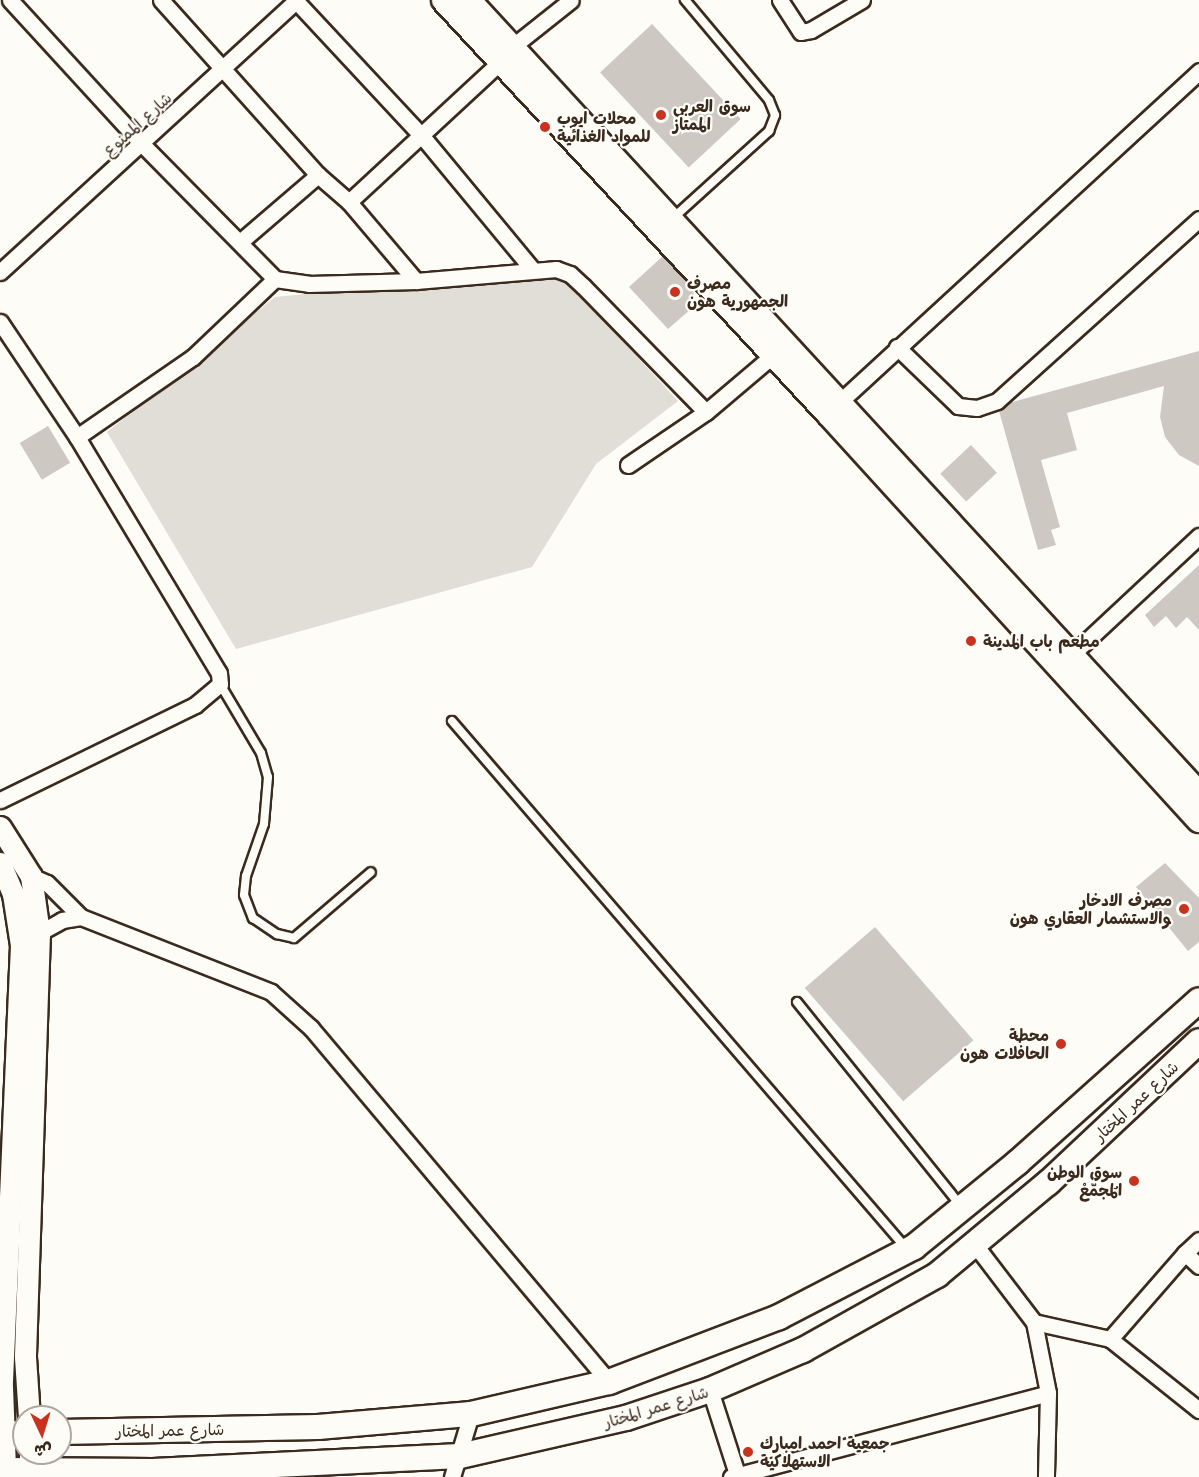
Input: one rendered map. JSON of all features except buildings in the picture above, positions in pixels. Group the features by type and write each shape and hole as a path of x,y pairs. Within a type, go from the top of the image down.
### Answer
{"main road":[{"path":"444,0 505,55 671,219 686,249 772,356 834,407"},
{"path":"468,0 505,55 834,407 1066,660 1199,794"},
{"path":"1066,660 1199,820"},
{"name":"شارع عمر المختار","path":"72,1432 318,1427 471,1414 609,1382 779,1317 902,1254 962,1208 1199,1000"},
{"name":"شارع عمر المختار","path":"61,1465 153,1471 456,1467 710,1390 803,1350 920,1286 975,1245 1199,1041"},
{"path":"902,1254 920,1286"},
{"name":"شارع عمر المختار","path":"3,1470 22,1465"}],"street":[{"path":"10,0 142,144 275,279 309,284 416,281 556,268 570,274 706,412"},
{"path":"161,0 225,68 318,175 349,202 416,281"},
{"path":"349,202 422,136 505,55 572,0"},
{"path":"780,0 801,32 811,30 862,0"},
{"path":"297,1 422,136 533,270"},
{"name":"شارع الممنوع","path":"3,263 142,144 297,1"},
{"path":"834,407 1199,71"},
{"path":"240,242 318,175"},
{"path":"897,347 958,405 977,408 997,401 1199,219"},
{"path":"77,437 193,357 275,279"},
{"path":"0,322 77,437 219,673 220,684 195,705 0,800"},
{"path":"628,465 706,412 772,356"},
{"path":"1066,660 1196,545"},
{"path":"0,827 31,876 39,933 2,1355 9,1434 3,1470"},
{"path":"0,862 13,894 21,945 13,1220 28,1405"},
{"path":"31,876 47,883 81,916 271,992 310,1028 609,1382"},
{"path":"39,933 62,920 81,916"},
{"path":"1110,1339 1199,1240"},
{"path":"975,1245 1034,1322 1048,1393 1046,1477"},
{"path":"1185,1253 1199,1266"},
{"path":"1034,1322 1110,1339 1199,1410"},
{"path":"710,1390 735,1476 1048,1393"},
{"path":"456,1467 460,1443 471,1414"}],"lane":[{"path":"671,219 769,131 775,115 769,100 685,0"},
{"path":"220,684 261,753 268,777 264,824 246,876 244,895 253,918 277,934 294,938 371,872"},
{"path":"452,721 902,1254"},
{"path":"798,1002 962,1208"}],"shaded area":[{"path":"556,269 678,401 596,464 532,567 236,649 107,432 275,297"}],"place":[{"name":"سوق العربي الممتاز","path":"661,115"},
{"name":"محلات ايوب للمواد الغذائية","path":"545,127"},
{"name":"مصرف الجمهورية هون","path":"675,292"},
{"name":"مطعم باب المدينة","path":"971,641"},
{"name":"مصرف الادخار والاستشمار العقاري هون","path":"1184,909"},
{"name":"محطة الحافلات هون","path":"1061,1044"},
{"name":"سوق الوطن المُجمّعْ","path":"1134,1181"},
{"name":"جمعية احمد امبارك الاستهلاكية","path":"748,1452"}]}
